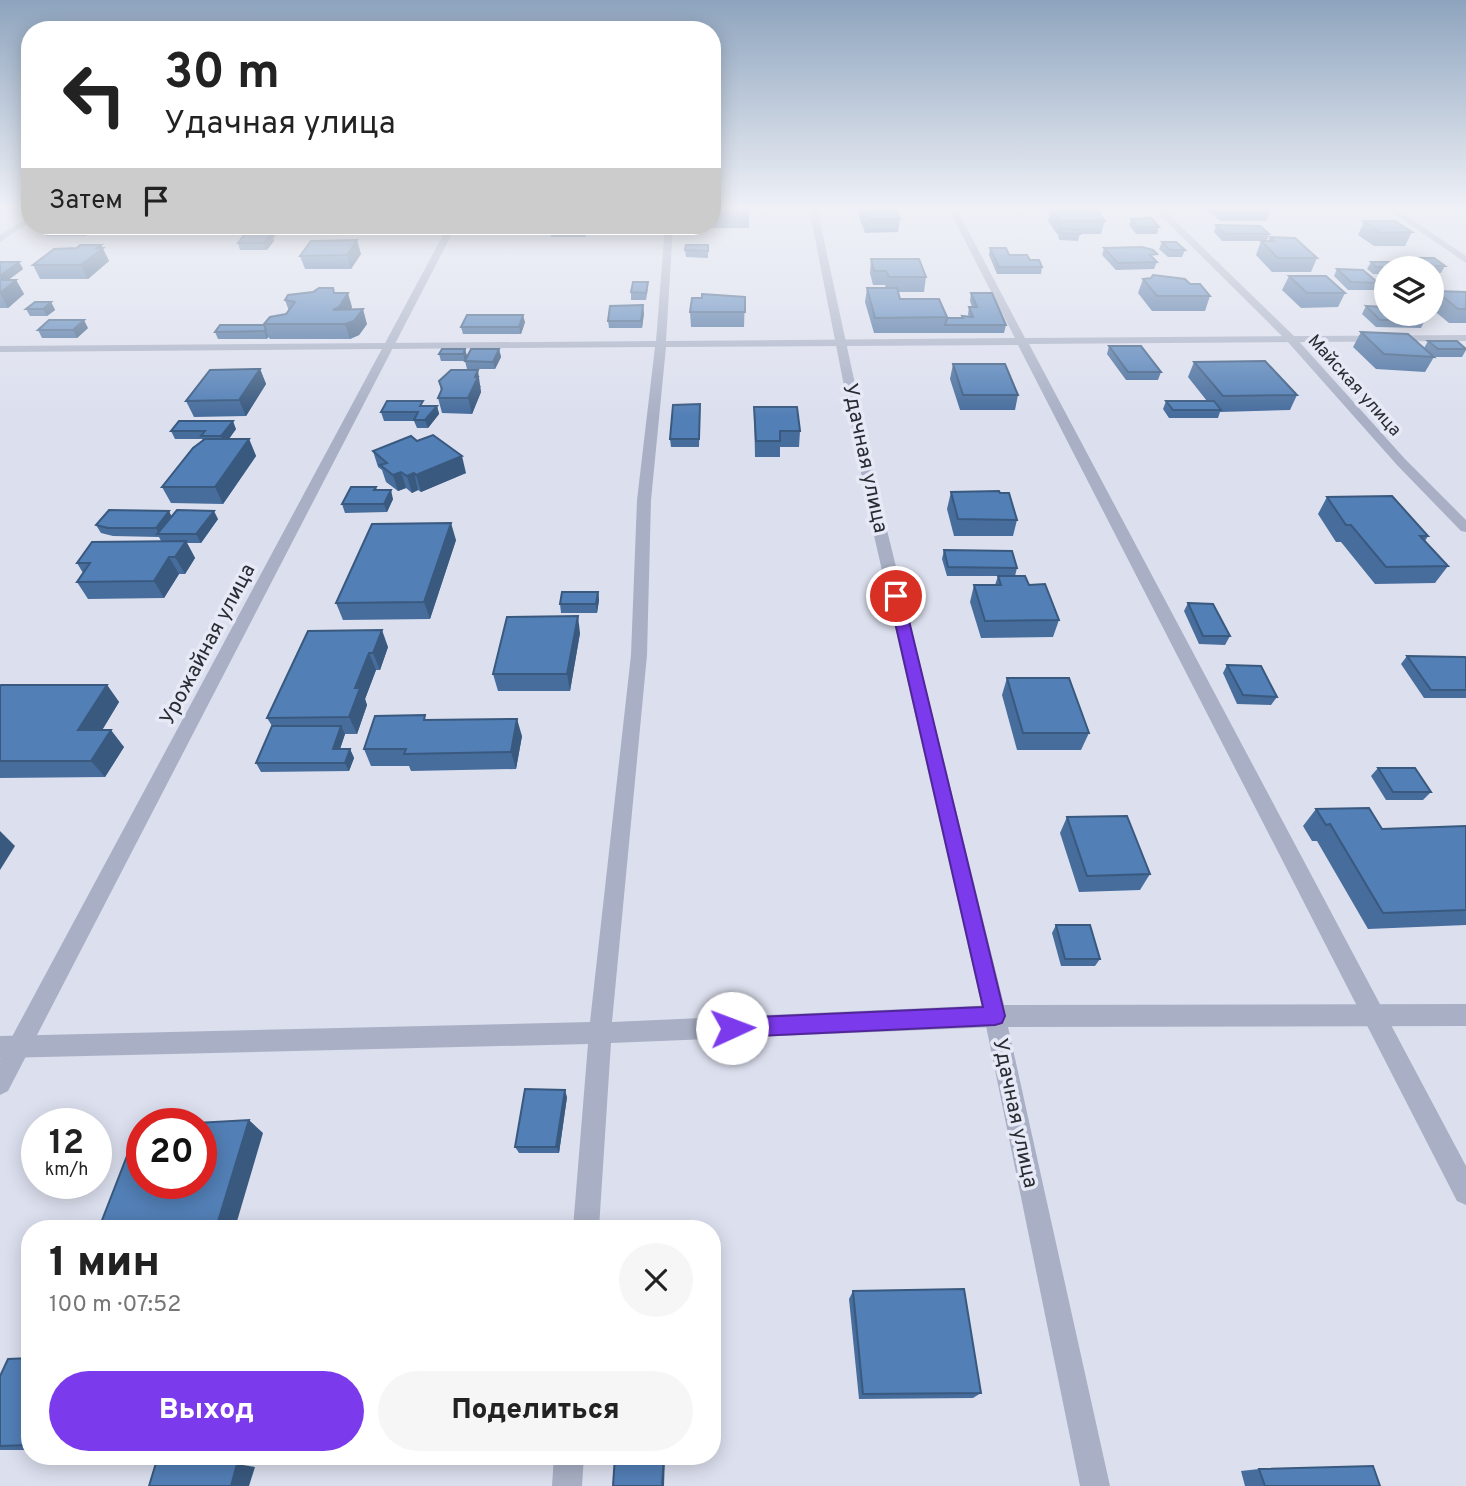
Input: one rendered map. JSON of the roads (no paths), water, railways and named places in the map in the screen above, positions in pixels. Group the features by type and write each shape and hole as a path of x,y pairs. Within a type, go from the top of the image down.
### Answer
{"street":[{"name":"Урожайная улица","path":"0,1083 10,1047 424,277"},
{"path":"587,1220 600,1034 639,655 644,500 666,277"},
{"name":"Удачная улица","path":"826,277 842,343 877,518 995,1016 1095,1486"},
{"path":"989,277 1466,1192"},
{"name":"Майская улица","path":"1228,277 1291,339 1401,462 1466,527"},
{"path":"0,349 1466,338"},
{"path":"10,1047 600,1034 995,1016 1466,1015"},
{"path":"567,1486 568,1465"}]}
